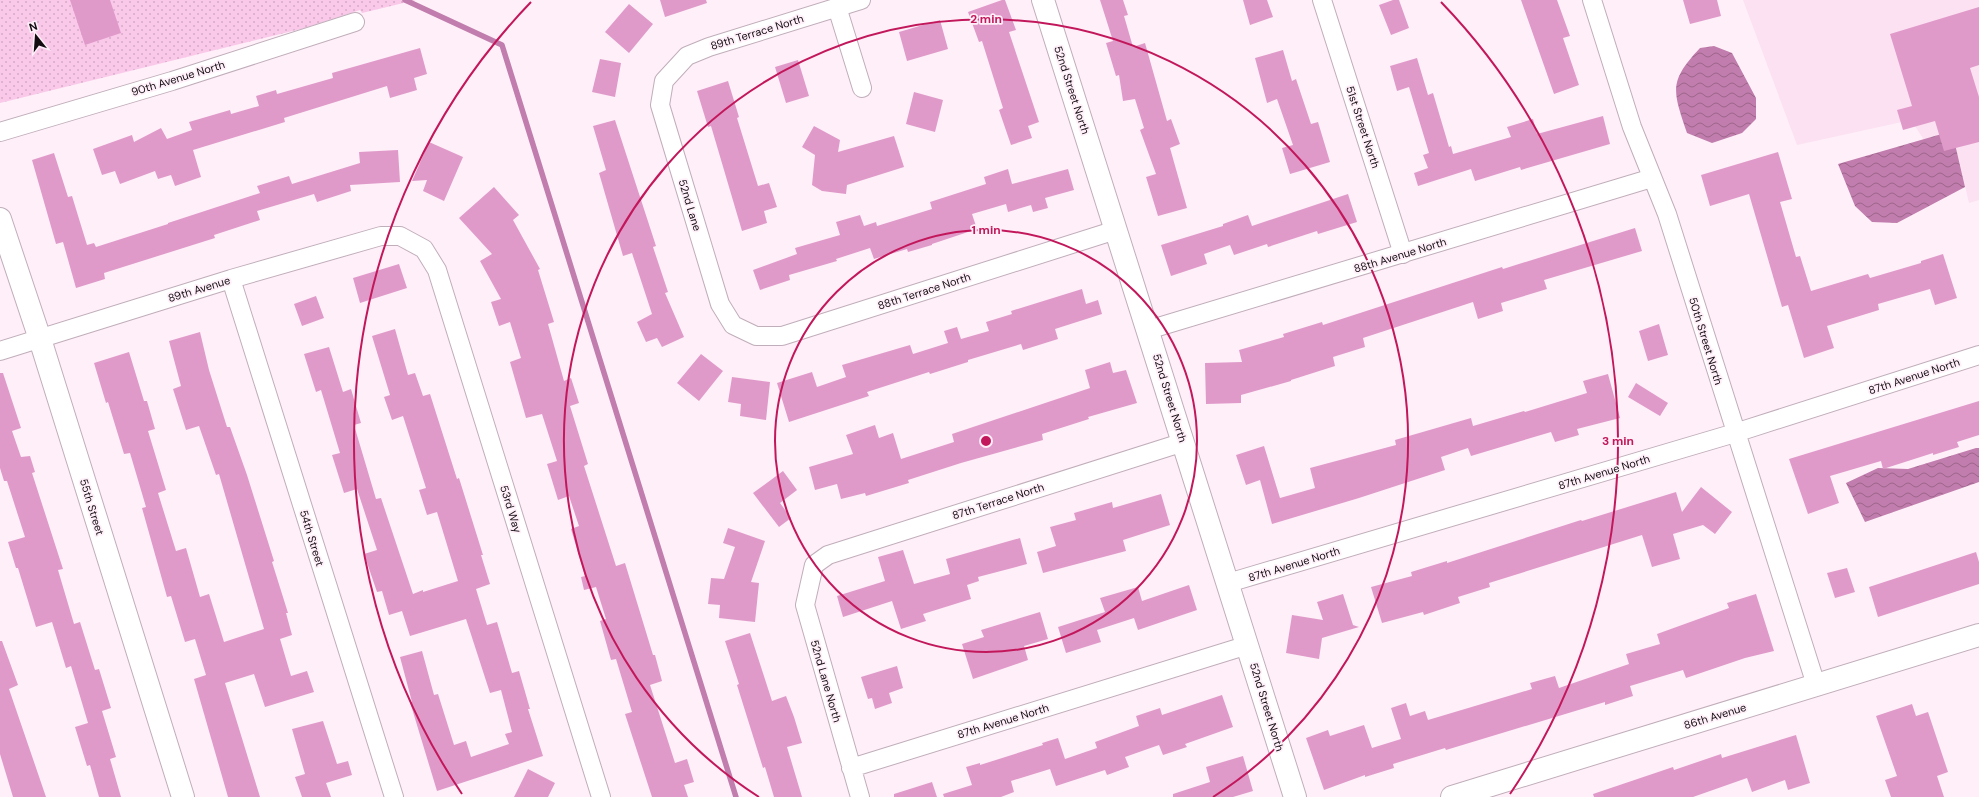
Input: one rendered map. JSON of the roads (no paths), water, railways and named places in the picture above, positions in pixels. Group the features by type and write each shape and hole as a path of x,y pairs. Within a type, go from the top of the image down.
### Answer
{"street":[{"name":"89th Terrace North","path":"664,81 687,56 709,47 861,0"},
{"name":"52nd Street North","path":"1043,0 1295,797"},
{"name":"51st Street North","path":"1322,0 1403,254"},
{"name":"50th Street North","path":"1592,0 1632,127 1667,214 1735,433 1816,685"},
{"path":"837,7 862,88"},
{"name":"90th Avenue North","path":"0,132 172,81 355,22"},
{"name":"52nd Lane","path":"664,81 660,105 720,304 733,325"},
{"name":"88th Avenue North","path":"1148,330 1652,178"},
{"name":"55th Street","path":"0,219 40,339 183,797"},
{"name":"88th Terrace North","path":"733,325 756,336 782,336 1116,230"},
{"name":"89th Avenue","path":"0,351 231,279 381,236 400,236"},
{"name":"53rd Way","path":"400,236 424,249 437,270 601,797"},
{"name":"54th Street","path":"231,279 394,797"},
{"name":"87th Avenue North","path":"1228,583 1735,433 1979,355"},
{"name":"87th Terrace North","path":"814,565 828,555 1184,442"},
{"name":"52nd Lane North","path":"814,565 806,606 860,797"},
{"name":"86th Avenue","path":"1452,797 1979,635"},
{"name":"87th Avenue North","path":"851,768 1248,645"}],"water":[{"path":"1714,46 1732,53 1756,98 1756,119 1742,133 1712,143 1687,133 1679,107 1676,88 1682,70 1700,48"},
{"path":"1952,131 1965,187 1897,223 1872,222 1855,206 1838,164"},
{"path":"1979,448 1979,482 1865,522 1846,483 1878,468 1908,469"}],"waterway":[{"path":"405,0 502,45 736,797"}]}
